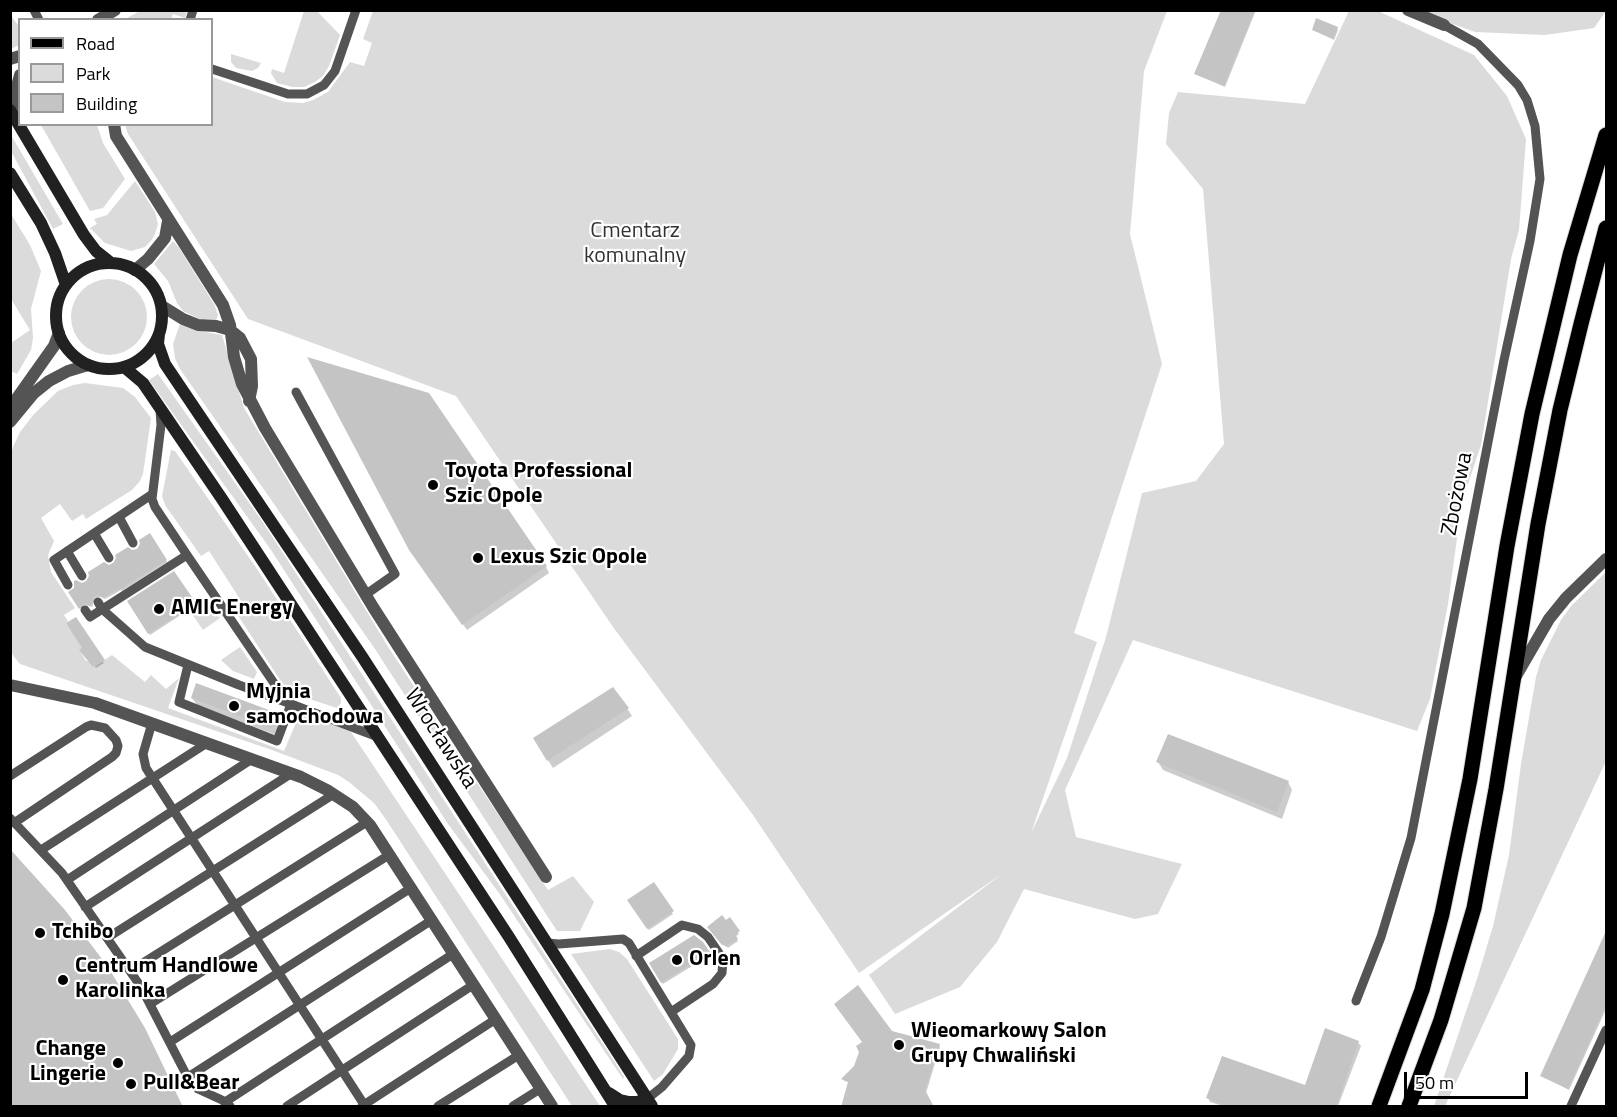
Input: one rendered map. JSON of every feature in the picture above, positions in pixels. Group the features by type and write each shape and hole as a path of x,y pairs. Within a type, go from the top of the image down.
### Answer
{"main road":[{"path":"20,126 84,235 96,251 111,263"},
{"path":"1379,1107 1422,990 1442,914 1470,779 1503,568 1532,414 1570,255 1606,135"},
{"path":"10,173 41,222 66,285"},
{"path":"1409,1107 1442,1020 1474,908 1538,524 1560,410 1606,228"},
{"path":"111,263 135,270 143,275 155,289 162,306 162,325 159,334 142,358 124,367 106,369 88,365 70,352 59,333 57,308 66,285 81,271 101,264 111,263"},
{"name":"Wrocławska","path":"159,334 158,344 165,364 363,658 649,1103"},
{"path":"124,367 143,383 229,508 508,937 615,1107"},
{"path":"1414,1107 1422,1073"},
{"path":"1374,1107 1388,1084"},
{"path":"603,1088 613,1096 629,1102 649,1103"}],"street":[{"path":"101,18 115,10"},
{"path":"1408,10 1444,25"},
{"path":"13,115 18,82"},
{"path":"114,126 116,136 223,305 230,330"},
{"path":"135,270 148,259 165,238 168,221"},
{"path":"162,306 198,325 230,330 240,338 251,359 252,386 249,401 365,595 546,877"},
{"path":"10,408 49,353 59,333"},
{"path":"10,422 34,393 49,381 68,371 88,365"},
{"path":"1513,682 1549,619 1566,598 1606,559"},
{"path":"10,685 95,703 152,723 292,773 334,794 353,807 367,822 411,888 552,1107"}],"lane":[{"path":"213,69 288,94 307,94 324,85 335,71 356,10"},
{"name":"Zbożowa","path":"1356,1001 1381,937 1411,838 1504,360 1530,241 1540,179 1536,126 1527,100 1518,85 1478,44 1444,25"},
{"path":"296,392 395,574 365,595"},
{"path":"160,408 161,425 152,495 155,507 278,689 291,704"},
{"path":"68,585 54,560 152,495"},
{"path":"119,517 133,543"},
{"path":"94,533 109,558"},
{"path":"67,551 82,576"},
{"path":"87,614 151,573 187,555"},
{"path":"100,605 145,646 188,665 378,737"},
{"path":"188,665 179,702 277,741 291,704"},
{"path":"152,723 143,754 144,763 364,1106 496,1019"},
{"path":"10,776 92,725 105,728 116,740 118,746 112,758 12,821 67,880 86,907 150,1004 188,1077 198,1089 227,1104 453,954"},
{"path":"41,850 207,744"},
{"path":"67,880 252,759"},
{"path":"86,907 292,773"},
{"path":"107,938 334,794"},
{"path":"130,971 367,822"},
{"path":"150,1004 389,855"},
{"path":"170,1042 411,888"},
{"path":"188,1077 432,920"},
{"path":"636,956 681,926 698,929 708,937 723,959 722,972 713,984 671,1012"},
{"path":"547,943 623,939 636,956 691,1045 689,1056 649,1103"},
{"path":"287,1107 473,985"},
{"path":"1571,1107 1606,1029"},
{"path":"438,1107 519,1055"},
{"path":"513,1107 540,1089"}],"green space":[{"path":"142,10 187,10 185,18 173,14 171,18 127,18"},
{"path":"304,11 317,11 340,35 329,66 323,76 304,87 277,83 271,73 272,69 284,73"},
{"name":"Cmentarz komunalny","path":"373,11 1167,11 1144,71 1130,234 1162,364 1074,633 1097,642 1031,833 1067,758 1106,637 1142,493 1196,481 1224,444 1203,189 1166,144 1169,113 1178,92 1305,104 1349,11 1378,11 1474,55 1507,96 1526,139 1519,230 1511,259 1481,445 1462,502 1448,604 1430,699 1417,731 1133,640 1065,790 1076,837 1182,864 1158,914 1135,919 1024,889 997,942 960,987 895,1014 869,975 1003,873 859,973 753,815 613,627 456,396 248,319 128,134 125,126 213,126 213,77 285,102 303,103 313,100 328,92 350,62 364,66 372,43 363,39"},
{"path":"1417,11 1606,11 1594,28 1545,35 1475,32"},
{"path":"10,14 18,25 18,46 11,49"},
{"path":"231,54 261,63 252,71 236,68 231,62"},
{"path":"42,126 97,126 103,143 125,179 103,208 90,211"},
{"path":"10,135 63,224 53,229 11,151"},
{"path":"135,181 155,212 158,224 155,234 145,247 131,251 105,243 90,228 97,224 94,219 107,215"},
{"path":"11,214 30,245 41,271 31,309 33,338 31,350 17,374 11,371 11,343 30,330 11,299"},
{"path":"173,241 214,304 218,315 216,320 200,319 183,311 168,281 154,264"},
{"path":"109,279 124,282 136,290 144,302 147,317 144,332 136,344 124,352 109,355 94,352 82,344 74,332 71,317 74,302 82,290 94,282"},
{"path":"180,324 194,330 222,335 244,408 387,645 458,754 548,890 573,876 594,902 580,931 557,931 375,649 180,369 175,358 173,344"},
{"path":"158,374 262,521 618,1067 623,1079 499,893 448,824 271,550 149,380"},
{"path":"85,383 123,388 135,397 151,418 143,474 132,490 86,519 83,514 72,521 60,504 41,518 54,541 48,555 51,572 75,608 64,615 68,621 66,623 84,647 80,651 86,661 89,660 94,667 112,655 145,682 151,675 166,689 179,678 168,708 284,751 296,723 302,716 314,716 351,732 600,1106 572,1106 385,818 374,803 349,782 338,775 272,750 20,664 15,658 11,652 10,459 13,447 20,432 34,414 58,391"},
{"path":"171,450 175,451 257,569 341,698 341,703 337,708 286,689 237,614 245,607 209,551 201,556 165,505 162,496"},
{"path":"1606,572 1606,761 1445,1106 1434,1106 1493,926 1509,855 1521,764 1541,660 1561,620 1571,606"},
{"path":"210,603 220,618 203,630 192,614"},
{"path":"240,647 257,672 254,679 233,671 221,660"},
{"path":"610,949 619,952 627,959 678,1039 678,1049 663,1074 654,1081 571,954"}],"building":[{"path":"1221,10 1255,10 1224,86 1194,74"},
{"path":"1316,18 1338,27 1333,39 1312,30"},
{"path":"307,357 429,393 547,566 462,625 409,550"},
{"path":"150,533 167,560 103,598 99,595 94,596 91,606 84,603 79,609 68,592 74,588 74,581 82,583 86,581 89,576 88,572 104,562 109,565 113,563 115,555 128,547 132,550 137,549 140,544 139,540"},
{"path":"174,571 196,603 148,634 127,601"},
{"path":"76,617 105,660 93,667 79,650 82,648 66,623"},
{"name":"Myjnia samochodowa","path":"196,683 277,713 272,728 191,698"},
{"path":"613,687 629,708 547,761 533,738"},
{"path":"1168,734 1289,781 1277,812 1156,762"},
{"name":"Centrum Handlowe Karolinka","path":"10,849 65,910 108,967 145,1028 183,1107 10,1107"},
{"path":"654,882 674,911 647,929 627,900"},
{"path":"722,915 726,920 730,917 740,931 735,934 738,939 726,947 707,927"},
{"path":"1606,931 1606,1005 1568,1089 1540,1076"},
{"path":"694,935 710,952 661,983 649,963"},
{"name":"Wieomarkowy Salon Grupy Chwaliński","path":"858,985 892,1031 940,1044 925,1090 934,1107 841,1107 848,1082 841,1079 854,1066 859,1052 856,1046 862,1042 834,1004"},
{"path":"1325,1028 1359,1041 1336,1107 1229,1107 1206,1098 1222,1056 1305,1085"}],"place":[{"name":"Toyota Professional Szic Opole","path":"433,485"},
{"name":"Lexus Szic Opole","path":"478,558"},
{"name":"AMIC Energy","path":"159,609"},
{"name":"Myjnia samochodowa","path":"234,706"},
{"name":"Tchibo","path":"40,933"},
{"name":"Orlen","path":"677,960"},
{"name":"Centrum Handlowe Karolinka","path":"63,980"},
{"name":"Wieomarkowy Salon Grupy Chwaliński","path":"899,1045"},
{"name":"Change Lingerie","path":"118,1063"},
{"name":"Pull&Bear","path":"131,1084"}]}
